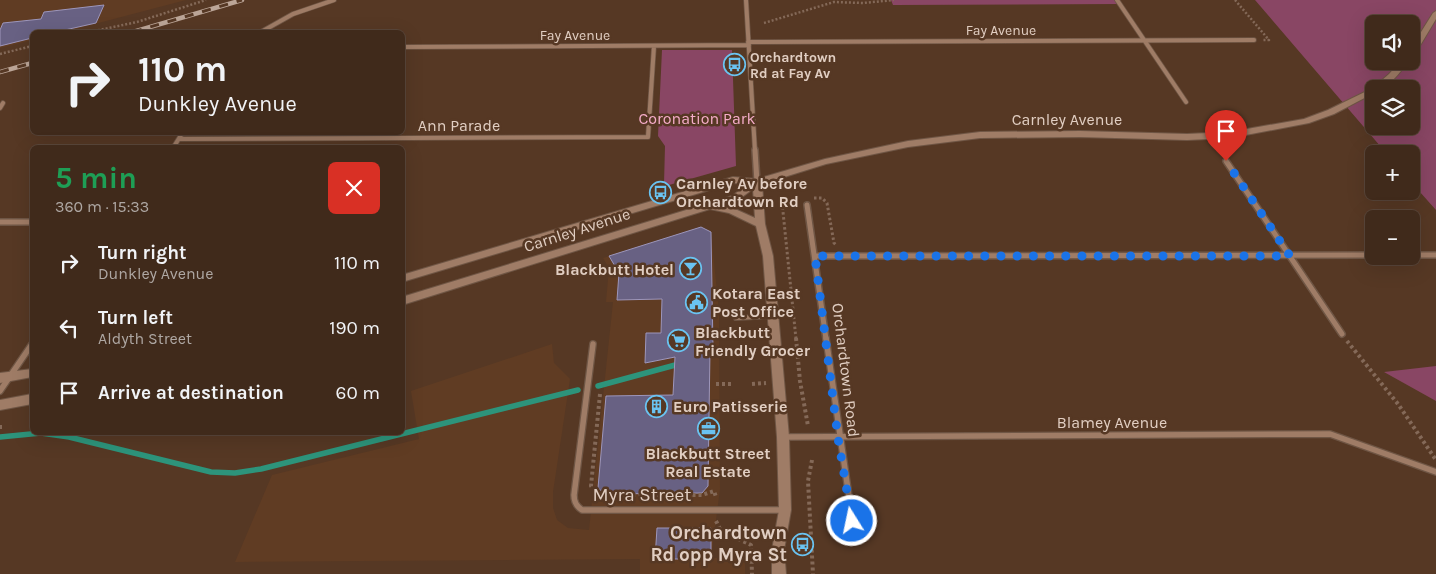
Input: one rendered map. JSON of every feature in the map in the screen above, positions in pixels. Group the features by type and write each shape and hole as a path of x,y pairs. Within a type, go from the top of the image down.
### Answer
{"main road":[{"path":"1420,40 1436,14"},
{"name":"Carnley Avenue","path":"1387,80 1398,70"},
{"name":"Carnley Avenue","path":"405,300 735,198 757,182 825,162 908,144 980,136 1080,134 1187,137 1230,135 1306,121 1331,112 1365,94"},
{"name":"Carnley Avenue","path":"405,278 734,180 757,182"},
{"path":"757,182 760,224 768,256 783,437 785,510 778,550 779,574"},
{"path":"707,206 732,211 760,224"},
{"path":"5,377 30,373"},
{"path":"0,404 30,399"}],"street":[{"path":"264,30 292,14 334,0"},
{"path":"746,0 757,182"},
{"path":"1117,0 1186,102"},
{"name":"Fay Avenue","path":"405,47 1254,40"},
{"name":"Ann Parade","path":"179,139 648,137 654,46"},
{"path":"0,108 3,103"},
{"path":"175,145 181,135"},
{"path":"1226,161 1342,334"},
{"name":"Orchardtown Road","path":"807,205 838,438 855,538"},
{"path":"0,222 30,222"},
{"path":"815,256 1365,255"},
{"path":"1420,255 1436,255"},
{"name":"Myra Street","path":"593,344 573,500 575,506 582,510 785,510"},
{"path":"0,391 5,377 30,346"},
{"name":"Blamey Avenue","path":"783,437 1330,434 1436,472"}],"lane":[{"path":"736,318 773,316"}],"path":[{"path":"99,30 137,22 206,0"},
{"path":"764,23 834,2 863,3 894,0"},
{"path":"1235,0 1269,40 1254,40"},
{"path":"0,54 30,46"},
{"path":"810,198 825,200 834,243 847,247 850,256"},
{"path":"803,199 790,199 782,202 800,381 808,426"},
{"path":"1342,334 1362,362 1398,404 1436,460"},
{"path":"752,384 767,383"},
{"path":"716,384 732,384"},
{"path":"600,394 591,486 598,495 702,495 714,492 716,496"},
{"path":"812,460 808,481 813,574"},
{"path":"716,521 721,531 751,545 752,574"}],"shaded area":[{"path":"0,0 186,0 72,30 30,30 30,40 0,48"},
{"path":"701,227 711,232 719,312 720,489 711,558 745,558 745,574 640,574 640,559 235,562 272,475 419,439 411,391 552,344 554,363 570,379 553,492 553,508 557,520 568,528 589,530 613,302 606,302 609,268 603,258"}],"green space":[{"path":"891,0 1117,0 1120,4 893,5"},
{"path":"1255,0 1436,0 1436,210 1420,192 1420,145 1379,145 1371,135 1420,135 1420,80 1365,80 1365,128"},
{"name":"Coronation Park","path":"662,50 732,50 736,166 669,185 664,184 665,146 658,136"},
{"path":"1436,366 1436,401 1384,372"}],"building":[{"path":"104,5 96,23 65,30 30,30 30,38 0,46 0,30 3,23 41,19 44,12"},
{"path":"701,227 711,232 713,348 710,349 708,486 702,493 605,494 598,488 606,396 673,395 675,357 645,363 646,333 661,333 662,299 617,300 619,273 609,256"},
{"path":"657,528 711,528 711,559 655,559"}],"waterway":[{"path":"598,386 679,364"},
{"path":"405,433 578,390"},
{"path":"0,437 30,434"},
{"path":"55,435 211,472 235,473 261,469 397,435"}],"railway":[{"path":"140,30 242,0"},
{"path":"0,72 30,64"}],"place":[{"name":"Orchardtown Rd at Fay Av","path":"734,65"},
{"name":"Carnley Av before Orchardtown Rd","path":"660,192"},
{"name":"Blackbutt Hotel","path":"690,269"},
{"name":"Kotara East Post Office","path":"696,302"},
{"name":"Blackbutt Friendly Grocer","path":"679,341"},
{"name":"Euro Patisserie","path":"657,406"},
{"name":"Blackbutt Street Real Estate","path":"708,429"},
{"name":"Orchardtown Rd opp Myra St","path":"803,544"}],"route":[{"path":"852,521 838,438 815,256 1290,256 1226,161"}]}
